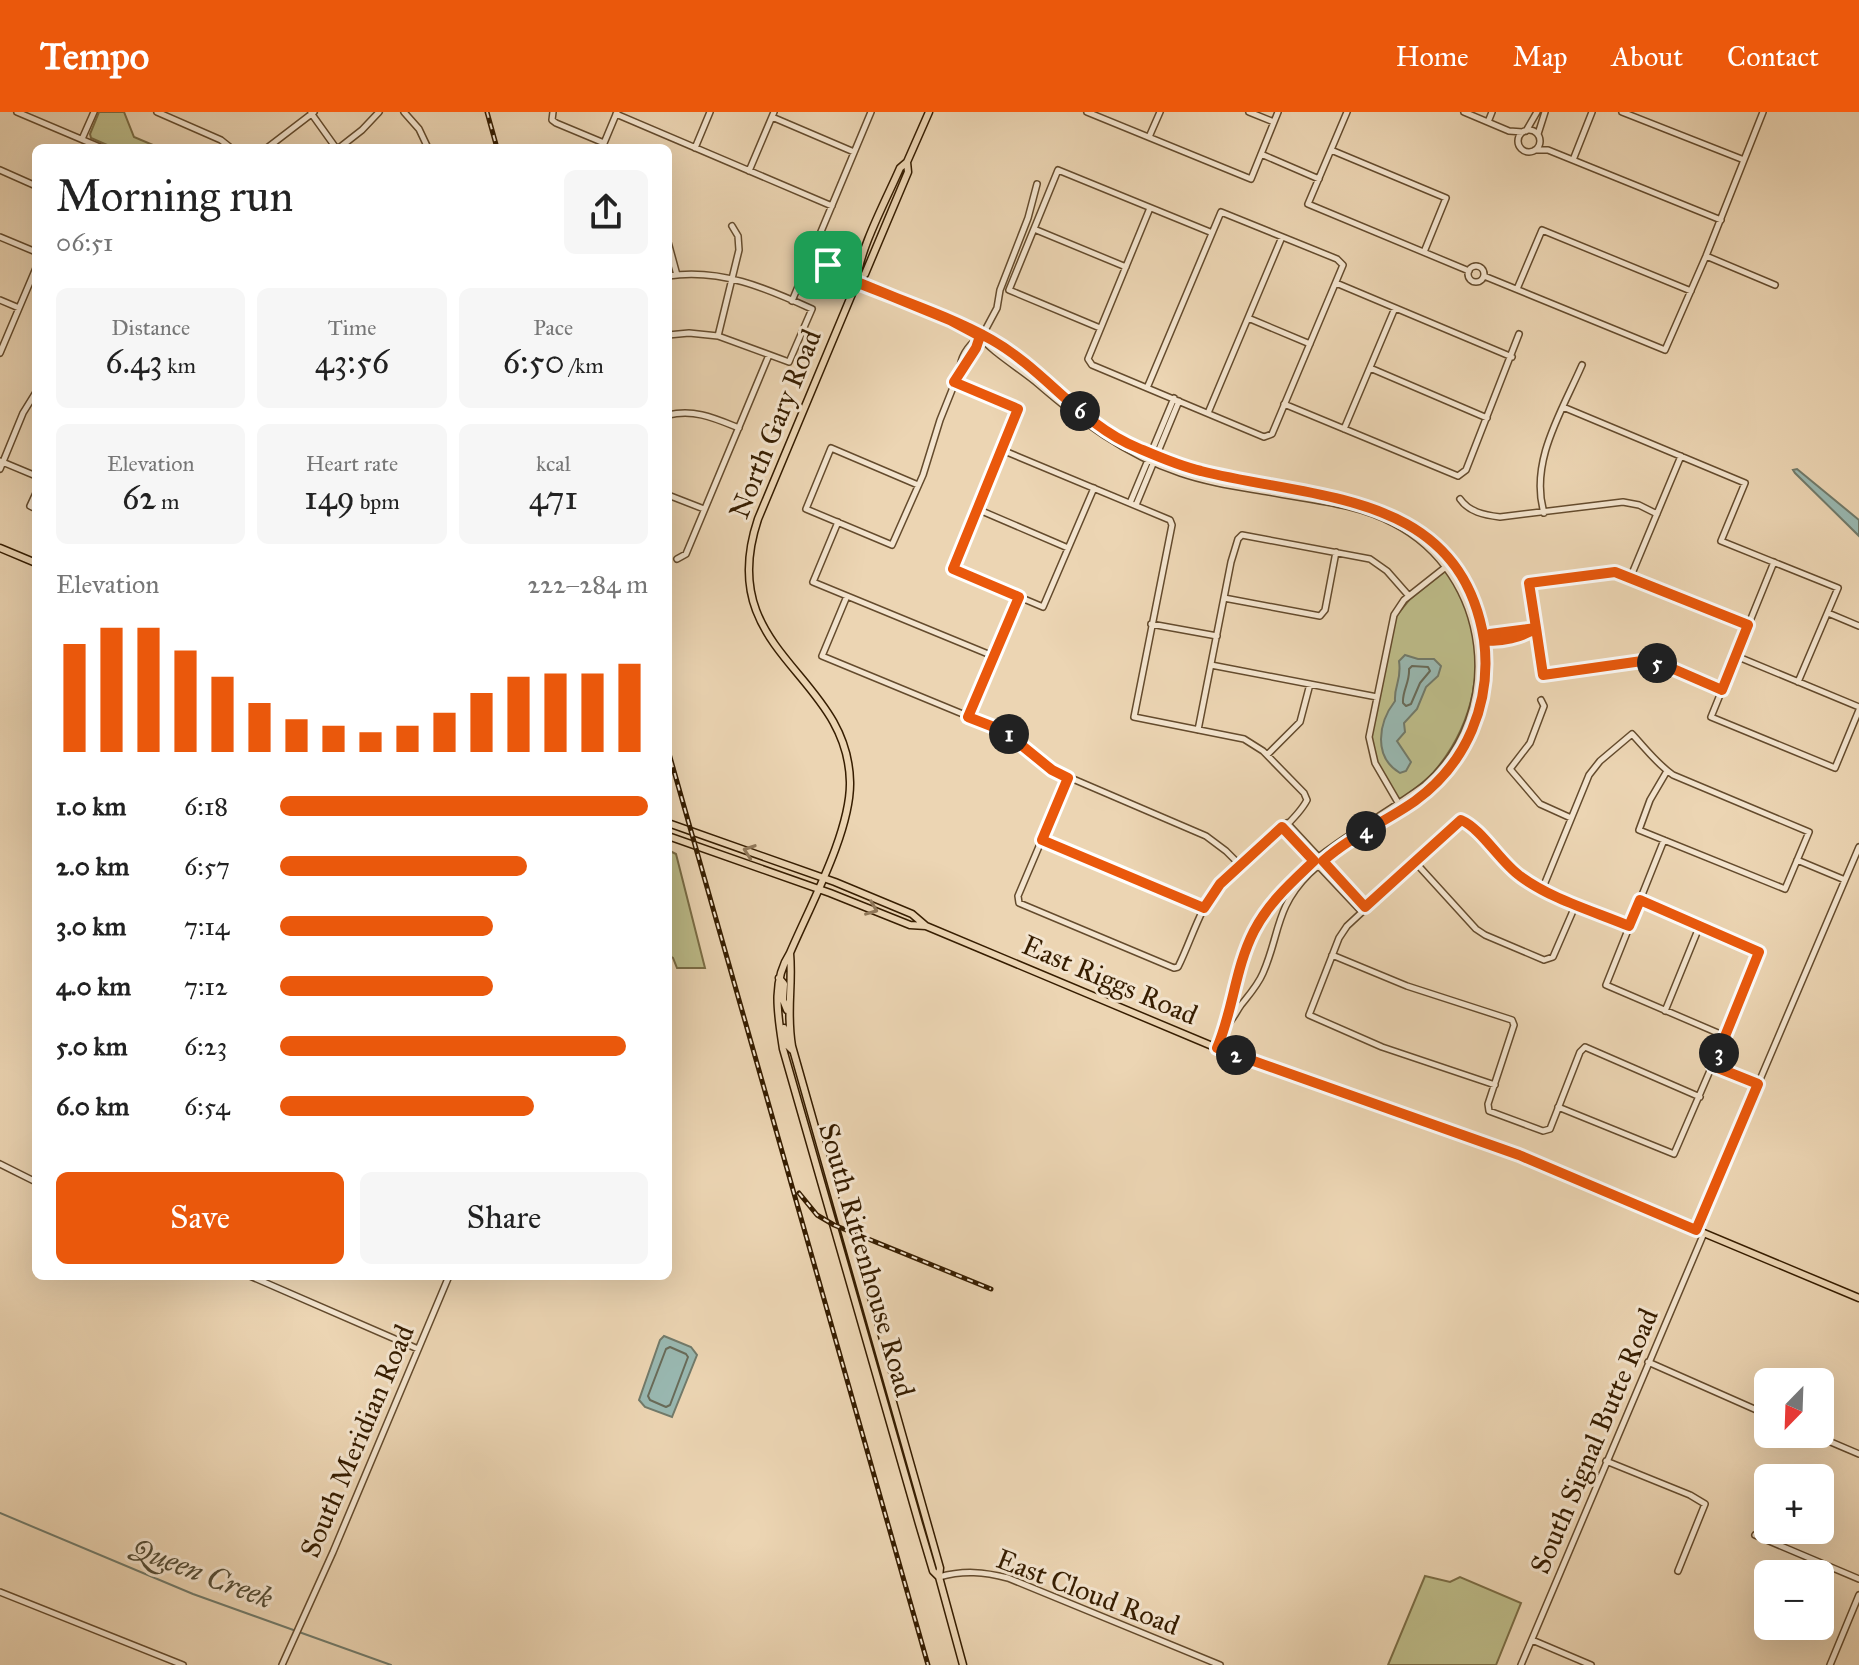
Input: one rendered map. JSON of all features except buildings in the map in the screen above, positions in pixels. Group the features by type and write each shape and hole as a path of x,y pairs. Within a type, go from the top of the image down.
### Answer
{"main road":[{"name":"North Gary Road","path":"817,888 848,806 850,779 847,758 826,710 778,651 762,625 750,589 750,554 758,519 857,282 857,271 900,168 907,162 929,112"},
{"path":"0,548 32,561"},
{"name":"East Riggs Road","path":"672,824 823,877 912,914 926,926 1217,1048 1519,1155 1859,1298"},
{"name":"East Riggs Road","path":"672,837 817,888 910,925 926,926"},
{"name":"South Rittenhouse Road","path":"817,888 790,953 780,968 778,1014 783,1049 919,1524 933,1571 939,1577"},
{"name":"South Rittenhouse Road","path":"790,953 792,969 787,1010 794,1052 940,1568 939,1577 963,1665"},
{"path":"779,978 784,984 783,1000 787,1010"},
{"path":"778,1014 788,1046 794,1052"}],"street":[{"path":"17,112 93,144"},
{"path":"82,139 94,112"},
{"path":"157,112 226,144"},
{"path":"343,144 379,112"},
{"path":"404,112 419,129 426,144"},
{"path":"553,112 552,120 556,123 599,144"},
{"path":"695,148 710,112"},
{"path":"792,301 871,112"},
{"path":"1087,112 1251,179 1278,112"},
{"path":"1149,137 1160,112"},
{"path":"1249,112 1274,122"},
{"path":"1347,112 1308,204 1469,271"},
{"path":"1464,112 1509,131 1524,150 1548,150 1721,220"},
{"path":"1488,122 1492,112"},
{"path":"1519,141 1537,112"},
{"path":"1535,150 1545,112"},
{"path":"1573,160 1592,112"},
{"path":"1622,112 1744,160"},
{"path":"1484,276 1665,350 1763,112"},
{"path":"272,144 312,113 335,144"},
{"path":"604,144 616,113 832,206"},
{"path":"749,171 773,114 854,152"},
{"path":"1509,131 1533,131 1548,150"},
{"path":"1331,150 1446,198 1424,252"},
{"path":"1261,154 1319,179"},
{"path":"0,170 32,184"},
{"path":"1100,328 1009,290 1058,170 1210,232"},
{"path":"918,485 831,448 806,509 892,545 918,485 954,382 997,308 1000,290 1028,218 1037,184"},
{"path":"1147,388 1221,212 1341,261 1343,265 1272,434 1267,437 1147,388 1089,363 1100,328 1150,208"},
{"path":"718,336 739,250 738,236 732,226"},
{"path":"1034,229 1126,267"},
{"path":"1517,289 1542,230 1691,291"},
{"path":"1208,413 1282,236"},
{"path":"0,237 32,250"},
{"path":"1706,256 1775,285"},
{"path":"672,257 677,275"},
{"path":"810,262 828,265 847,278"},
{"path":"810,262 828,276 847,278 950,320 980,336 1081,420 1116,444 1199,478 1371,514 1412,535 1449,565 1480,640 1478,683 1463,735 1436,774 1400,806 1341,839 1277,896 1254,931 1245,953 1226,1026 1217,1048"},
{"path":"825,273 828,265"},
{"path":"1479,266 1484,276 1475,282 1469,277 1469,271 1479,266"},
{"path":"672,276 733,278 812,309 789,362 718,336 672,335"},
{"path":"0,353 32,277"},
{"path":"1335,283 1512,357"},
{"path":"0,300 19,308"},
{"path":"1344,429 1395,308"},
{"path":"1248,318 1310,344"},
{"path":"1284,404 1458,476 1466,470 1519,334"},
{"path":"677,559 686,554 769,355"},
{"path":"1544,513 1538,493 1540,467 1582,365"},
{"path":"1370,368 1487,418"},
{"path":"954,382 1018,409 953,569 1043,607 1094,488"},
{"path":"0,469 32,398"},
{"path":"1133,504 1177,400"},
{"path":"1563,407 1745,483 1721,541 1838,588 1798,682"},
{"path":"672,414 704,414 739,428"},
{"path":"1002,450 1170,520 1172,525 1133,713 1139,719 1244,739 1267,755 1304,793 1307,800 1285,825 1220,884 1204,908 1176,968 1019,903 1018,896 1068,778"},
{"path":"1631,576 1681,456"},
{"path":"2,461 32,474"},
{"path":"672,497 704,509"},
{"path":"1460,499 1468,508 1487,516 1514,517 1623,502 1639,505 1657,514"},
{"path":"977,509 1068,548"},
{"path":"838,522 813,582 993,656"},
{"path":"1198,730 1231,562 1242,535 1370,559 1379,564 1409,596"},
{"path":"1224,598 1320,616 1325,610 1336,552"},
{"path":"1736,656 1859,709 1835,768 1711,717 1774,562"},
{"path":"1400,806 1375,763 1369,744 1392,620 1409,596 1449,565"},
{"path":"1722,690 1662,664 1642,661 1543,675 1529,583 1615,572 1748,625"},
{"path":"847,596 822,656 1004,731 1052,770 1206,836 1241,866"},
{"path":"968,717 1019,597"},
{"path":"1828,613 1859,626"},
{"path":"1151,624 1217,636"},
{"path":"1480,640 1527,634 1536,628"},
{"path":"1211,665 1377,697"},
{"path":"1267,755 1300,722 1310,684"},
{"path":"1541,700 1544,706 1530,743 1510,769 1540,804 1571,818"},
{"path":"1542,890 1589,775 1600,761 1632,734 1667,771 1809,832 1785,889 1639,830 1650,800 1667,771"},
{"path":"1495,1085 1382,1047 1309,1015 1332,955 1347,926 1461,820 1470,825 1508,867 1542,890 1629,926"},
{"path":"1285,825 1363,909"},
{"path":"1042,840 1204,908"},
{"path":"1664,840 1606,985 1725,1036"},
{"name":"South Signal Butte Road","path":"1521,1665 1648,1362 1758,1084 1859,847"},
{"path":"1797,860 1845,880"},
{"path":"1226,1026 1263,974 1285,906 1319,861"},
{"path":"1415,862 1485,935 1549,960 1576,904"},
{"path":"1558,1107 1674,1154 1759,952 1640,900"},
{"path":"1665,1011 1700,925"},
{"path":"1332,955 1407,986 1512,1020 1514,1025 1488,1108 1546,1131 1550,1129 1580,1052 1585,1047 1700,1097"},
{"path":"1713,1066 1758,1084"},
{"path":"0,1164 32,1180"},
{"path":"259,1280 418,1349"},
{"name":"South Meridian Road","path":"282,1665 447,1280"},
{"path":"1648,1362 1754,1409"},
{"path":"1834,1443 1859,1454"},
{"path":"1606,1461 1705,1504 1678,1571"},
{"path":"1776,1544 1859,1579"},
{"name":"East Cloud Road","path":"939,1577 967,1571 1008,1578 1220,1665"},
{"path":"0,1592 183,1665"},
{"path":"1830,1665 1859,1595"},
{"path":"1532,1640 1591,1665"}],"shaded area":[{"path":"99,112 124,112 134,137 151,144 105,144 91,138"},
{"path":"1446,570 1462,599 1471,625 1476,670 1473,692 1459,734 1447,754 1429,777 1399,801 1376,761 1371,738 1394,619 1410,599"},
{"path":"672,852 676,854 705,968 677,968 673,958"},
{"path":"1425,1576 1450,1582 1460,1577 1521,1603 1496,1665 1388,1665"}],"water":[{"path":"1797,469 1859,520 1859,536 1795,473 1793,470"},
{"path":"1405,655 1434,659 1441,666 1438,676 1426,687 1417,709 1404,723 1405,732 1397,741 1411,762 1406,771 1400,773 1385,758 1381,739 1385,719 1395,701 1399,661"},
{"path":"664,1336 691,1347 697,1355 672,1417 645,1407 639,1400"}],"waterway":[{"name":"Queen Creek","path":"0,1513 193,1594 391,1665"}],"railway":[{"path":"487,112 496,144"},
{"path":"672,764 928,1665"},
{"path":"799,1193 817,1215 834,1225 991,1289"}],"route":[{"path":"828,265 825,273 828,276 847,278 950,320 998,343 1080,411 1137,448 1201,472 1363,504 1399,518 1431,542 1459,574 1477,611 1484,640 1490,634 1536,628 1543,675 1642,661 1662,664 1722,690 1748,625 1615,572 1529,583 1536,628 1527,634 1484,640 1486,673 1483,698 1472,731 1458,757 1442,777 1416,800 1323,861 1365,907 1461,820 1466,821 1508,867 1542,890 1629,926 1640,900 1759,952 1713,1066 1758,1084 1696,1230 1519,1155 1217,1048 1254,931 1277,896 1314,861 1282,827 1220,884 1204,908 1042,840 1068,778 1052,770 1016,738 968,717 1019,597 953,569 1018,409 954,382 966,366 980,336 950,320 857,282 847,278 833,265 828,265"}]}
